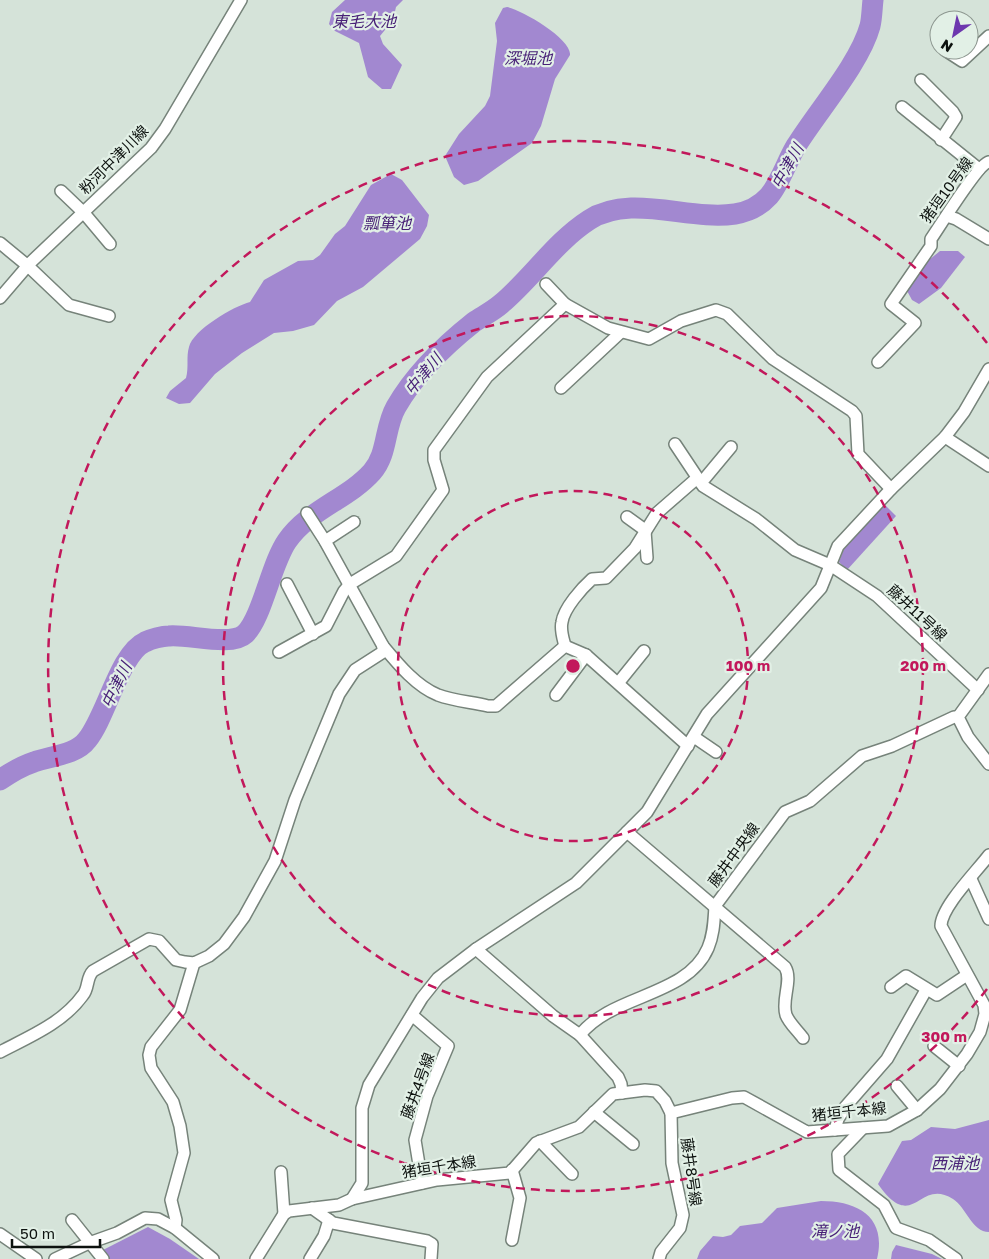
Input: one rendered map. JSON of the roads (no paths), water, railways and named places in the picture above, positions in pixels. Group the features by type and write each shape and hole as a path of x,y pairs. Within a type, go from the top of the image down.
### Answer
{"street":[{"name":"粉河中津川線","path":"0,298 28,266 151,148 165,129 241,0"},
{"path":"979,45 989,36"},
{"path":"921,80 954,112 956,117 941,140"},
{"path":"902,107 941,140 986,163"},
{"name":"猪垣10号線","path":"878,362 914,323 891,304 931,246 932,239 947,216 986,163"},
{"path":"62,191 84,213 110,244"},
{"path":"947,216 956,219 989,239"},
{"path":"0,243 28,266 69,305 109,316"},
{"path":"546,284 566,304 620,334 648,339 681,321 705,312 716,310 727,314 773,359 856,416 858,454 891,489"},
{"path":"279,652 326,626 344,591 350,584 396,556 443,490 434,460 434,450 487,378 566,304"},
{"path":"561,388 620,334"},
{"path":"352,1199 362,1184 362,1108 369,1084 412,1015 438,978 476,949 576,883 647,812 707,714 821,588 838,546 891,489 946,437 964,412 989,369"},
{"path":"946,437 989,466"},
{"path":"675,444 698,481"},
{"path":"565,646 562,621 568,608 592,579 606,578 635,548 657,513 698,481 731,447"},
{"name":"藤井11号線","path":"698,481 756,519 795,550 830,565 877,596 978,690"},
{"path":"307,513 350,584 383,646 395,660 430,690 439,695 488,706 496,706 565,646"},
{"path":"627,517 645,530 648,558"},
{"path":"324,539 354,522"},
{"path":"287,584 313,634"},
{"path":"0,1052 59,1020 83,996 88,976 92,971 149,939 159,941 176,960 194,963 209,956 224,944 264,885 275,861 295,800 331,710 355,670 383,652 383,646"},
{"path":"565,646 586,655 691,742 716,752"},
{"path":"619,682 644,650"},
{"path":"556,695 586,655"},
{"path":"989,674 958,717 968,737 989,764"},
{"name":"藤井中央線","path":"580,1035 588,1026 603,1015 626,1002 648,995 689,972 708,950 714,924 715,908 785,812 810,800 862,756 892,746 954,717 958,717"},
{"path":"626,832 785,967 788,972 785,1003 787,1017 804,1038"},
{"name":"猪垣千本線","path":"671,1113 732,1098 744,1097 807,1132 888,1126 917,1110 930,1100 959,1066 980,1032 986,1014 984,1005 942,930 941,921 989,855"},
{"path":"971,879 989,919"},
{"path":"476,949 553,1016 580,1035 618,1077 622,1084 622,1093"},
{"path":"175,1228 176,1220 170,1200 184,1153 180,1126 173,1102 152,1068 149,1055 156,1039 180,1010 194,963"},
{"path":"891,987 906,976 937,995 967,975"},
{"path":"835,1130 838,1119 846,1106 886,1059 926,990"},
{"name":"藤井4号線","path":"412,1015 448,1046 427,1096 415,1140 422,1183"},
{"path":"934,1046 959,1066"},
{"path":"897,1086 917,1110"},
{"path":"512,1240 520,1198 512,1170 536,1143 579,1127 614,1094 645,1090 656,1091 665,1101 671,1113"},
{"path":"594,1112 633,1144"},
{"name":"藤井8号線","path":"659,1259 661,1252 680,1228 682,1215 672,1163 671,1113"},
{"path":"863,1128 838,1154 839,1170 884,1205 896,1228 929,1240 956,1259"},
{"path":"540,1141 572,1174"},
{"name":"猪垣千本線","path":"284,1214 339,1205 352,1199 422,1183 471,1175 510,1173 512,1170"},
{"path":"256,1259 284,1214 281,1172"},
{"path":"312,1208 333,1223 427,1241 432,1244 433,1248"},
{"path":"54,1259 91,1242 118,1233 145,1218 158,1219 175,1228 213,1259"},
{"path":"72,1220 103,1259"},
{"path":"310,1259 324,1236 329,1220"},
{"path":"2,1237 36,1259"}],"water":[{"name":"東毛大池","path":"345,0 403,0 396,7 393,20 380,36 383,44 402,65 391,89 382,89 368,77 359,43 335,31 329,24 332,12"},
{"name":"深堀池","path":"507,7 545,26 563,41 570,55 555,79 541,126 532,143 478,181 464,185 454,177 445,156 459,134 485,106 490,96 497,41 495,23 503,8"},
{"name":"瓢箪池","path":"391,174 402,180 429,215 427,226 420,239 363,287 337,301 314,325 293,331 274,333 242,353 215,374 190,403 179,404 166,398 170,391 186,378 189,347 198,333 234,308 250,302 264,280 298,261 313,260 320,255 335,234 345,226 371,185"},
{"path":"940,251 958,251 965,257 941,288 919,304 912,300 906,289 924,264"},
{"path":"884,504 896,516 847,570 839,562 845,546"},
{"name":"西浦池","path":"989,1120 989,1232 978,1228 953,1199 941,1194 932,1195 908,1205 900,1205 890,1198 878,1184 902,1141 911,1140 931,1127 955,1129"},
{"name":"滝ノ池","path":"821,1201 847,1204 867,1214 878,1232 877,1259 697,1259 700,1251 713,1236 723,1237 731,1235 740,1226 762,1223 777,1208"},
{"path":"148,1227 170,1239 199,1259 106,1259 103,1250"},
{"path":"896,1245 932,1254 942,1259 891,1259"}],"waterway":[{"name":"中津川","path":"0,780 25,766 70,752 82,745 94,730 101,717 128,659 136,648 145,642 169,636 230,640 245,634 262,604 276,563 287,541 306,521 352,490 372,472 381,457 392,415 421,372 463,331 498,307 554,249 577,229 605,212 623,209 641,208 698,214 735,214 753,208 765,200 777,185 796,146 857,56 870,26 873,0"}]}
